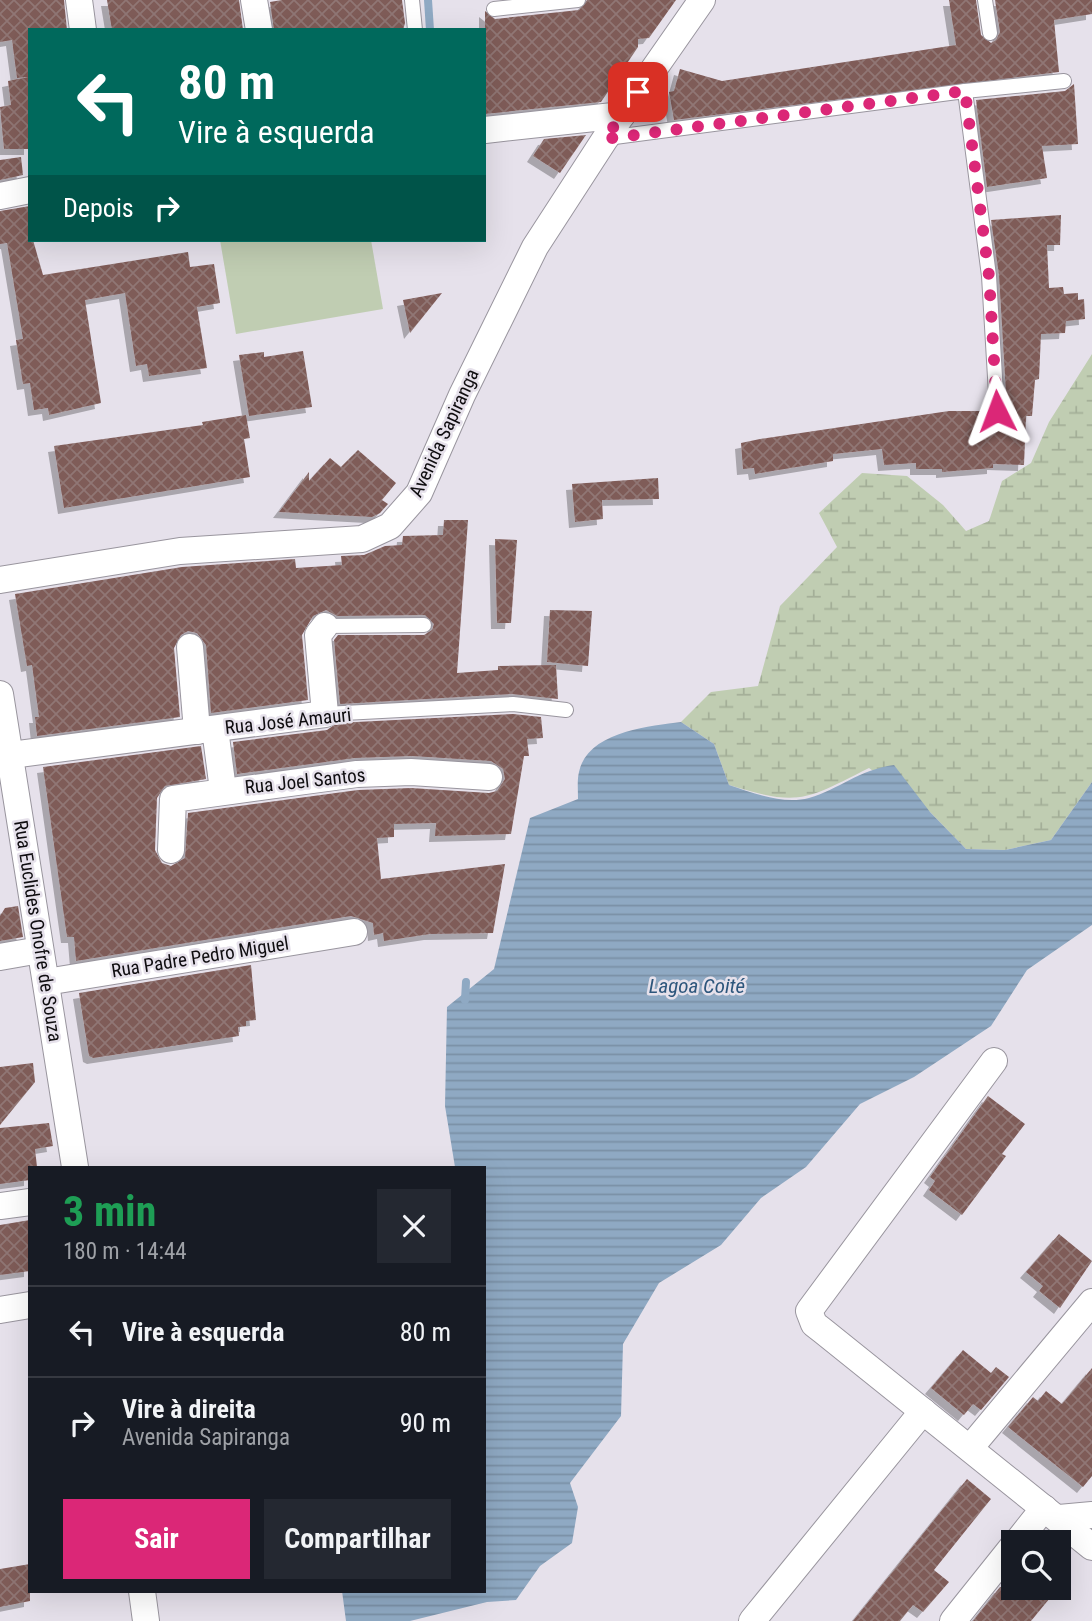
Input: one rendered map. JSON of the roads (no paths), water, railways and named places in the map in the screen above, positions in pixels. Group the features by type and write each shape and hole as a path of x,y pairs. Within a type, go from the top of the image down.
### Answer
{"street":[{"path":"79,0 83,28"},
{"path":"254,0 259,28"},
{"name":"Avenida Sapiranga","path":"0,580 180,551 362,539 390,526 419,493 467,383 529,259 605,139 702,0"},
{"path":"486,130 622,115"},
{"path":"0,196 28,190"},
{"path":"325,626 319,630 318,635 325,714"},
{"path":"190,647 206,730 223,790"},
{"name":"Rua Euclides Onofre de Souza","path":"0,694 75,1166"},
{"name":"Rua José Amauri","path":"11,755 325,714"},
{"name":"Rua Joel Santos","path":"171,850 173,799 223,790 357,774 411,772 489,777"},
{"name":"Rua Padre Pedro Miguel","path":"46,982 354,932"},
{"path":"0,957 40,950"},
{"path":"994,1061 809,1311 814,1324 823,1332 1092,1548"},
{"path":"0,1206 28,1202"},
{"path":"970,1448 1092,1302"},
{"path":"0,1310 28,1306"},
{"path":"752,1621 923,1411"},
{"path":"1031,1530 1051,1513 1092,1515"},
{"path":"953,1621 1001,1561"},
{"path":"142,1593 146,1621"}],"lane":[{"path":"412,0 415,28"},
{"path":"494,9 578,0"},
{"path":"985,0 990,33"},
{"path":"605,139 965,91 1064,81"},
{"path":"965,91 989,276 997,411"},
{"path":"325,626 424,625"},
{"name":"Rua José Amauri","path":"325,714 513,704 566,710"}],"water":[{"name":"Lagoa Coité","path":"681,722 714,744 729,785 768,797 789,800 809,798 859,775 894,765 930,812 966,849 1005,850 1051,840 1092,782 1092,925 1027,970 991,1026 914,1077 860,1104 806,1167 761,1198 721,1245 659,1283 623,1344 621,1416 570,1483 578,1507 572,1543 540,1566 516,1600 487,1602 410,1621 346,1621 342,1593 486,1593 486,1166 455,1166 445,1106 447,1007 494,969 530,818 578,799 578,775 584,759 594,748 621,734"}],"waterway":[{"path":"428,0 430,28"},
{"path":"465,1000 466,982"}]}
